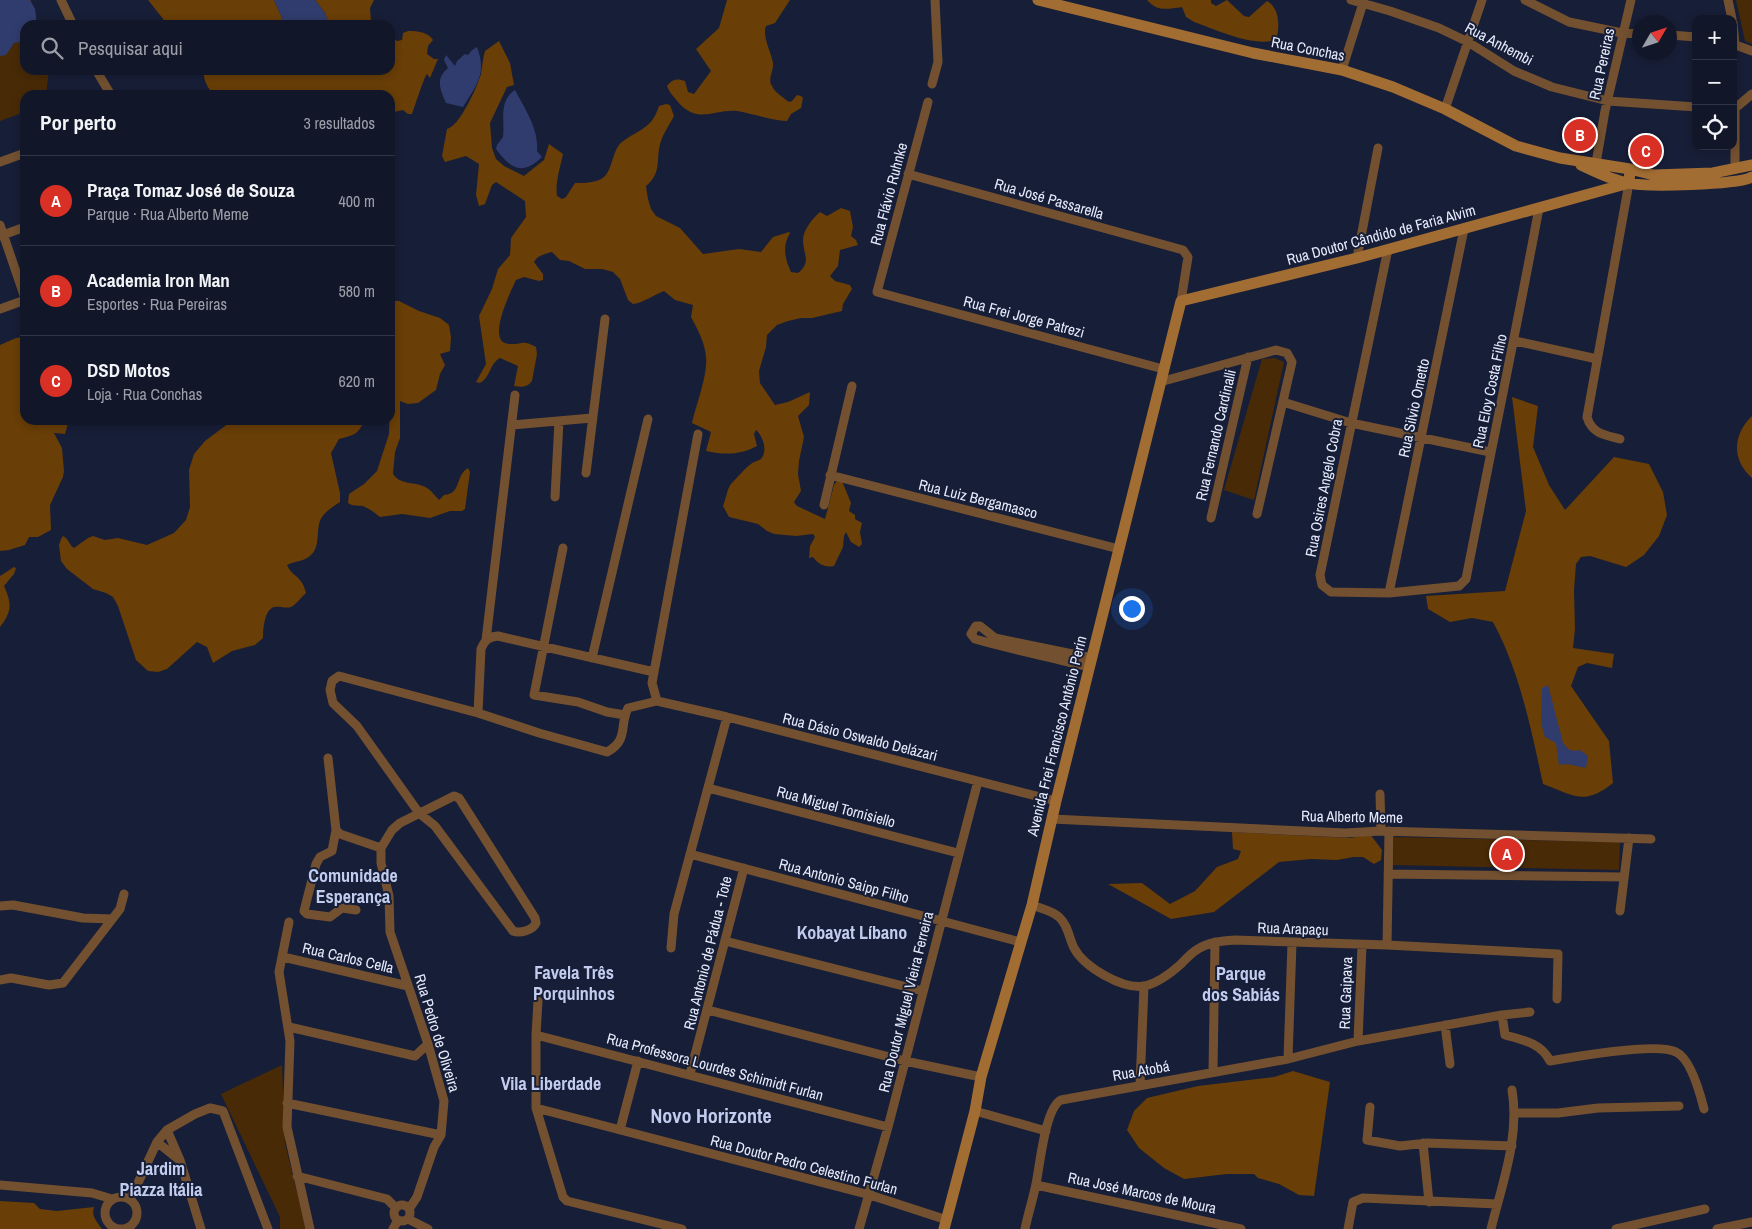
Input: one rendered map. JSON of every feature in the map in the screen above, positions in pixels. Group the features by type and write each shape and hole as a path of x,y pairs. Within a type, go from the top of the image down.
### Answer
{"street":[{"path":"61,0 71,20"},
{"path":"932,84 938,62 935,0"},
{"name":"Rua Conchas","path":"1038,0 1253,53 1342,70 1392,87 1445,109 1516,146 1600,168 1630,169 1654,175 1713,173 1752,165"},
{"name":"Rua Anhembi","path":"1351,0 1363,1 1468,42 1514,70 1552,87 1608,101 1692,107"},
{"path":"1445,109 1482,0"},
{"path":"1525,0 1569,22 1632,34"},
{"name":"Rua Pereiras","path":"1600,168 1608,101 1631,0"},
{"path":"1728,0 1731,15"},
{"path":"1342,70 1363,1"},
{"path":"1677,36 1692,37"},
{"path":"1737,45 1752,51"},
{"path":"99,75 109,90"},
{"path":"1737,107 1752,94"},
{"name":"Rua Flávio Ruhnke","path":"878,292 928,102"},
{"path":"1357,258 1378,148"},
{"path":"1735,150 1735,169"},
{"path":"0,162 20,155"},
{"path":"1587,194 1592,188 1600,168"},
{"name":"Rua Conchas","path":"1600,168 1628,184 1729,183 1748,180 1752,177"},
{"path":"1620,439 1600,434 1592,429 1587,417 1587,408 1630,169"},
{"name":"Rua José Passarella","path":"908,174 1183,250"},
{"name":"Rua Doutor Cândido de Faria Alvim","path":"1181,301 1388,250 1628,184"},
{"name":"Rua Eloy Costa Filho","path":"1466,579 1490,452 1515,341 1539,208"},
{"path":"0,225 20,285"},
{"name":"Rua Silvio Ometto","path":"1389,593 1464,228"},
{"path":"2,235 20,229"},
{"name":"Avenida Frei Francisco Antônio Perin","path":"946,1225 975,1111 981,1078 1032,905 1090,662 1181,301 1188,257 1183,250"},
{"name":"Rua Osires Angelo Cobra","path":"1388,250 1320,575 1322,584 1331,592 1389,593 1459,586 1466,579"},
{"name":"Rua Frei Jorge Patrezi","path":"878,292 1163,369"},
{"path":"0,309 20,301"},
{"path":"586,473 605,319"},
{"path":"1515,341 1597,359"},
{"path":"1160,382 1276,350 1287,353 1292,362 1258,514"},
{"name":"Rua Fernando Cardinalli","path":"1211,518 1248,357"},
{"path":"824,505 852,386"},
{"path":"478,713 481,649 486,640 515,395"},
{"path":"1283,402 1351,423 1490,452"},
{"path":"512,425 592,418"},
{"path":"592,658 648,419"},
{"path":"555,497 558,421"},
{"path":"336,830 340,834 380,848 392,830 419,813 454,796 459,798 535,918 536,925 518,933 513,931 435,826 419,813 357,726 333,703 330,690 332,681 339,676 478,713 607,752 615,747 623,733 625,715 628,708 657,701 652,683 698,434"},
{"name":"Rua Luiz Bergamasco","path":"830,475 1119,550"},
{"path":"563,548 534,695 578,702 607,712 625,715"},
{"path":"976,626 980,626 995,638 1090,662 1012,650 975,639 971,634 976,626"},
{"path":"486,640 490,637 498,636 654,672"},
{"name":"Rua Dásio Oswaldo Delázari","path":"657,701 1056,801"},
{"path":"671,948 674,914 727,717"},
{"path":"328,758 336,830 332,851 320,858 316,864 304,910 307,914 330,917 342,908 356,910"},
{"name":"Rua Doutor Miguel Vieira Ferreira","path":"859,1229 870,1195 978,781"},
{"name":"Rua Miguel Tornisiello","path":"708,788 958,853"},
{"path":"1380,794 1388,874 1387,946"},
{"name":"Rua Alberto Meme","path":"1052,819 1345,833 1385,831 1651,839"},
{"path":"1620,911 1629,838"},
{"name":"Rua Pedro de Oliveira","path":"380,848 381,864 389,896 390,932 428,1044 444,1101 441,1135 434,1148 417,1197 409,1209"},
{"name":"Rua Antonio Saipp Filho","path":"690,854 1020,942"},
{"name":"Rua Antonio de Pádua - Tote","path":"690,1074 744,868"},
{"path":"1388,874 1624,877"},
{"path":"0,980 11,978 49,985 63,983 120,909 124,894"},
{"path":"0,906 13,905 83,918 112,919"},
{"path":"1032,905 1057,915 1063,920 1074,948 1080,956 1107,977 1144,986 1140,1085"},
{"path":"290,922 279,972 290,1041 287,1127 310,1229"},
{"name":"Rua Arapaçu","path":"1144,986 1168,974 1196,950 1215,942 1234,940 1558,954 1557,999"},
{"path":"725,941 923,990"},
{"path":"1213,1072 1215,942"},
{"path":"1288,1058 1292,943"},
{"name":"Rua Gaipava","path":"1358,1041 1362,945"},
{"name":"Rua Carlos Cella","path":"283,957 408,986"},
{"path":"538,1001 536,1108 563,1198 567,1201 682,1229"},
{"path":"708,1010 981,1078"},
{"name":"Rua Atobá","path":"1024,1229 1036,1185 1046,1131 1054,1107 1061,1100 1288,1058 1358,1041 1502,1015 1530,1012"},
{"path":"1502,1015 1505,1035 1528,1041 1545,1052 1550,1061 1635,1049 1678,1052 1690,1069 1699,1089 1704,1109"},
{"path":"1445,1025 1450,1064"},
{"path":"288,1028 414,1056 428,1044"},
{"name":"Rua Professora Lourdes Schimidt Furlan","path":"536,1034 888,1127"},
{"path":"620,1130 638,1060"},
{"path":"1491,1229 1512,1146 1515,1113 1512,1090"},
{"path":"287,1103 441,1135"},
{"path":"1515,1113 1558,1113 1598,1108 1679,1106"},
{"path":"1370,1107 1366,1140 1400,1146 1423,1143 1512,1146"},
{"path":"130,1200 157,1142 167,1130 210,1108 222,1111 268,1229"},
{"name":"Rua Doutor Pedro Celestino Furlan","path":"536,1108 870,1195 946,1225"},
{"path":"975,1111 1046,1131"},
{"path":"167,1130 180,1160 201,1229"},
{"path":"157,1142 180,1160"},
{"path":"1423,1143 1429,1202"},
{"path":"298,1176 387,1199 396,1208"},
{"path":"0,1185 92,1193 109,1202"},
{"name":"Rua José Marcos de Moura","path":"1036,1185 1241,1229"},
{"path":"120,1197 130,1200 136,1210 135,1219 130,1227 118,1229 113,1227 107,1220 105,1213 109,1202 120,1197"},
{"path":"1348,1229 1353,1202 1358,1199 1498,1204"},
{"path":"404,1205 409,1209 408,1219 403,1222 398,1220 394,1213 396,1208 404,1205"},
{"path":"1616,1229 1704,1209"},
{"path":"408,1219 428,1229"},
{"path":"393,1229 398,1220"},
{"path":"1717,1229 1752,1222"}],"shaded area":[{"path":"0,0 31,0 36,20 20,20 20,75 48,75 47,90 20,90 20,114 0,121"},
{"path":"148,0 274,0 283,20 164,20"},
{"path":"315,0 374,0 370,8 371,20 327,20 325,13"},
{"path":"727,0 790,0 775,23 766,26 765,30 773,63 770,81 773,88 789,102 797,95 803,98 801,108 791,114 787,121 737,111 706,114 692,113 678,102 667,86 677,79 682,80 685,81 688,92 694,94 711,71 696,49 719,28"},
{"path":"1147,0 1211,0 1211,3 1216,6 1227,0 1244,16 1249,17 1267,1 1277,13 1278,30 1276,40 1267,42 1235,37 1194,22 1186,17 1182,7 1159,8"},
{"path":"1736,0 1752,0 1752,44 1745,41"},
{"path":"408,31 422,32 431,37 433,40 428,46 427,54 434,59 438,59 430,78 427,74 426,76 412,114 408,114 403,110 395,112 395,90 211,90 204,78 204,75 395,75 395,40 402,40 403,33"},
{"path":"499,41 510,63 514,85 507,87 490,123 492,148 496,159 504,166 524,176 544,160 549,144 563,154 557,186 557,196 562,199 566,197 575,183 594,182 604,177 619,145 649,124 653,120 659,106 666,104 670,105 674,116 661,141 655,176 646,186 648,199 651,209 656,216 680,228 703,254 739,249 761,252 773,237 789,232 785,248 787,262 791,272 798,273 806,261 803,236 812,221 820,212 827,216 841,208 850,211 853,227 851,236 858,245 840,250 838,266 830,276 835,281 850,285 852,289 843,304 842,311 812,318 801,318 777,325 767,335 766,347 759,371 760,383 775,405 788,402 810,392 809,405 798,416 804,437 798,474 801,491 794,502 797,506 825,519 834,485 838,479 842,481 851,503 849,511 855,515 855,519 862,523 860,532 862,544 859,547 851,542 846,532 843,547 834,566 825,566 813,557 809,558 810,546 815,537 813,534 796,536 774,534 758,524 729,517 723,506 731,484 749,466 763,456 764,444 756,430 754,434 757,446 751,449 732,453 706,451 711,432 692,423 704,381 706,364 703,342 691,317 693,305 675,300 664,291 633,304 628,300 620,279 613,272 602,269 585,269 569,261 560,260 552,252 544,254 534,262 543,274 543,280 539,281 524,277 516,280 505,305 499,326 499,335 502,341 509,344 525,343 536,347 537,354 532,381 526,386 514,386 518,366 500,358 494,363 483,381 480,383 476,382 486,364 479,316 492,289 498,269 510,255 511,238 526,217 525,201 496,182 492,185 485,204 479,206 476,195 479,164 466,156 445,162 442,156 447,129 457,121 472,96 481,74 485,51"},
{"path":"395,301 399,301 419,311 440,318 449,325 451,337 450,351 440,354 445,365 440,374 436,390 418,403 408,404 400,401 400,438 395,452 393,474 400,480 427,488 439,500 444,495 454,491 461,475 468,468 470,472 465,509 462,511 450,511 430,518 402,514 380,517 363,506 348,503 349,494 364,484 377,471 389,434 389,425 395,425"},
{"path":"20,338 20,425 68,425 65,434 54,433 62,448 64,471 50,505 51,530 38,537 29,537 25,545 0,551 0,345"},
{"path":"1275,358 1284,362 1254,500 1224,490 1262,359"},
{"path":"1512,397 1538,406 1533,447 1549,485 1565,510 1614,457 1649,464 1663,492 1667,515 1659,536 1644,555 1626,567 1590,556 1581,557 1576,564 1573,648 1614,654 1612,668 1587,663 1578,667 1571,686 1609,741 1613,783 1594,795 1587,797 1572,795 1543,784 1518,681 1493,622 1472,618 1450,622 1428,609 1426,596 1505,591 1526,511"},
{"path":"1752,416 1752,478 1740,463 1737,447 1741,431"},
{"path":"226,425 362,425 355,434 339,439 331,453 340,493 340,502 322,517 315,550 306,559 287,565 300,579 306,593 291,607 274,607 269,610 264,622 263,638 255,645 232,651 213,663 207,647 197,642 167,669 158,672 148,671 136,660 118,606 113,597 93,589 67,569 61,561 59,545 63,536 74,548 93,536 105,540 118,538 147,545 174,533 186,520 190,507 189,470 194,454 205,441"},
{"path":"14,567 16,568 14,574 4,586 10,607 0,627 0,576"},
{"path":"1232,832 1351,838 1370,834 1382,850 1381,860 1374,864 1363,857 1279,862 1214,912 1171,919 1108,884 1142,883 1170,904 1195,891 1217,867 1238,859 1241,851 1233,849"},
{"path":"1394,837 1620,842 1619,870 1393,865"},
{"path":"282,1065 285,1143 306,1229 280,1229 280,1217 221,1094"},
{"path":"1293,1071 1330,1082 1314,1196 1299,1195 1279,1184 1258,1178 1254,1174 1227,1174 1184,1179 1164,1168 1139,1148 1127,1130 1134,1111 1147,1098 1198,1086 1274,1077"},
{"path":"0,1201 34,1203 40,1209 57,1211 94,1207 94,1216 102,1229 0,1229"}],"water":[{"path":"0,0 30,0 35,9 36,20 20,20 20,42 14,43 6,55 0,56"},
{"path":"274,0 315,0 325,13 327,20 283,20"},
{"path":"477,47 480,56 481,72 476,85 463,107 446,103 440,80 448,68 444,60 446,55 455,66 457,61 465,54 468,55"},
{"path":"515,90 534,127 537,151 542,157 535,163 523,168 517,168 512,165 496,149 503,137 504,105 510,94"},
{"path":"1548,685 1563,743 1568,749 1580,750 1588,756 1586,768 1567,764 1559,765 1556,743 1545,737 1541,723 1542,688"}],"place":[{"name":"Academia Iron Man","path":"1580,135"},
{"name":"DSD Motos","path":"1646,151"},
{"name":"Praça Tomaz José de Souza","path":"1507,854"}],"district":[{"name":"Comunidade Esperança","path":"353,886"},
{"name":"Kobayat Líbano","path":"852,933"},
{"name":"Favela Três Porquinhos","path":"574,983"},
{"name":"Parque dos Sabiás","path":"1241,984"},
{"name":"Vila Liberdade","path":"551,1084"},
{"name":"Novo Horizonte","path":"711,1116"},
{"name":"Jardim Piazza Itália","path":"161,1179"}]}
